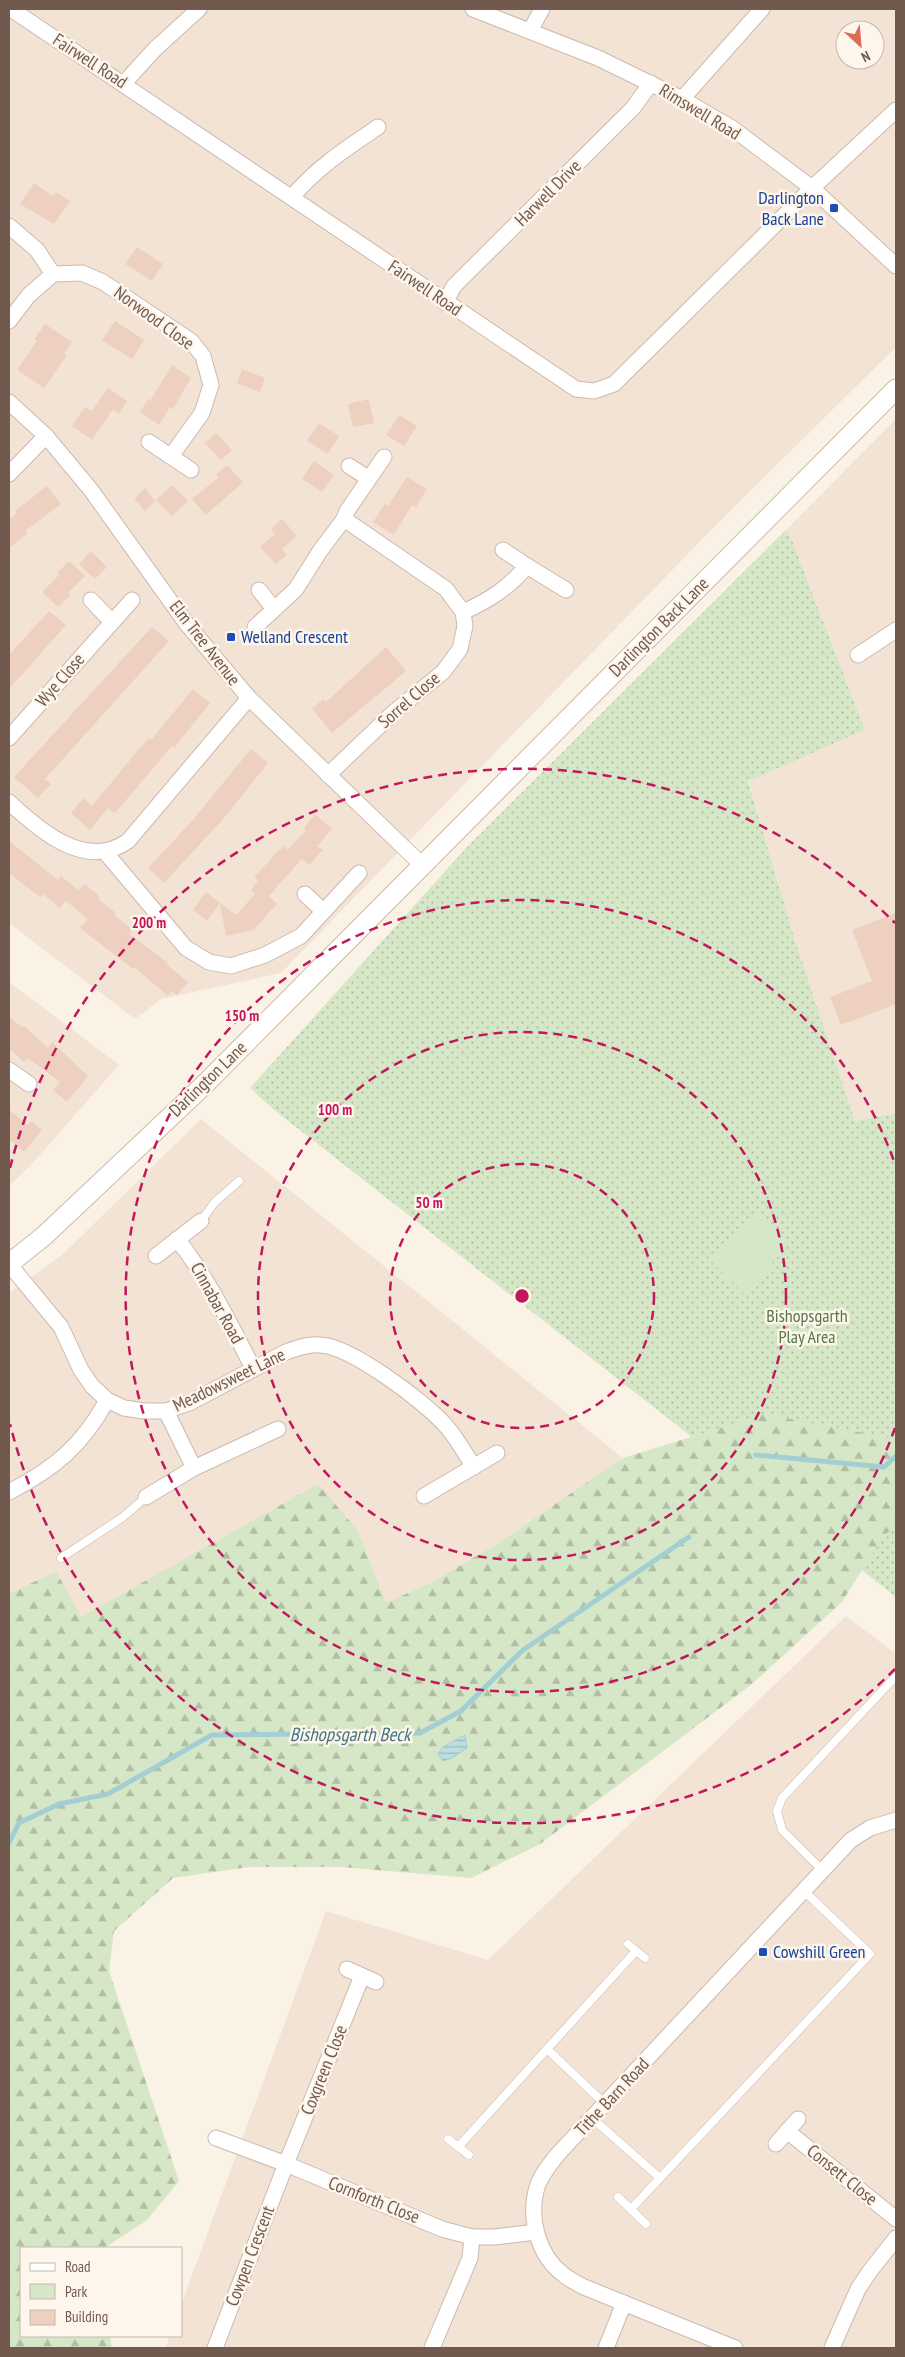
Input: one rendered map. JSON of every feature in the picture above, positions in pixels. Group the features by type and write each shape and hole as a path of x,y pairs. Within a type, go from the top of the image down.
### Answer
{"street":[{"name":"Fairwell Road","path":"11,9 124,83 576,389 594,391 614,384 812,188 896,110"},
{"path":"124,83 155,49 198,9"},
{"name":"Rimswell Road","path":"473,9 598,58 682,99 732,128 812,188 896,266"},
{"path":"530,32 542,9"},
{"path":"682,99 762,9"},
{"name":"Harwell Drive","path":"445,302 454,286 633,108 651,83"},
{"path":"292,197 307,178 378,127"},
{"path":"9,226 38,250 53,274 29,296 9,321"},
{"name":"Norwood Close","path":"53,274 82,272 103,282 191,341 203,356 211,385 202,413 171,456"},
{"name":"Darlington Back Lane","path":"422,866 896,389"},
{"name":"Elm Tree Avenue","path":"9,402 46,436 91,490 186,623 249,698 422,866"},
{"path":"9,474 46,436"},
{"path":"149,442 191,470"},
{"path":"255,627 296,590 320,551 344,519 368,478 384,457"},
{"path":"348,466 368,478"},
{"path":"344,519 437,581 453,595 463,612 482,604 511,585 527,566"},
{"path":"503,550 566,590"},
{"path":"259,590 274,609"},
{"path":"91,600 111,621"},
{"name":"Wye Close","path":"9,738 111,621 132,600"},
{"name":"Sorrel Close","path":"328,775 394,713 443,672 460,649 465,626 463,612"},
{"path":"858,656 896,630"},
{"path":"9,802 29,821 64,843 83,852 105,852 117,848 128,841 249,698"},
{"path":"105,852 186,948 209,962 231,966 265,955 301,936 359,873"},
{"name":"Darlington Lane","path":"9,1264 44,1236 119,1167 422,866"},
{"path":"305,894 323,911"},
{"path":"9,1070 28,1084"},
{"path":"156,1256 201,1221"},
{"name":"Cinnabar Road","path":"177,1239 194,1260 209,1285 253,1368"},
{"name":"Meadowsweet Lane","path":"9,1264 61,1327 81,1370 92,1386 107,1400 124,1408 144,1411 166,1411 189,1403 253,1368 302,1346 320,1344 351,1354 433,1412 448,1428 474,1467"},
{"path":"9,1492 58,1463 79,1443 96,1421 107,1400"},
{"path":"166,1411 194,1468"},
{"path":"146,1497 194,1468 278,1429"},
{"path":"424,1496 497,1453"},
{"name":"Tithe Barn Road","path":"735,2348 584,2287 564,2275 549,2260 536,2232 534,2204 538,2186 546,2169 592,2118 851,1840 870,1828 896,1820"},
{"path":"347,1969 376,1982"},
{"name":"Coxgreen Close","path":"286,2164 362,1976"},
{"path":"776,2144 798,2119"},
{"name":"Consett Close","path":"787,2131 896,2219"},
{"name":"Cornforth Close","path":"216,2138 286,2164 442,2229 472,2237 495,2237 536,2232"},
{"name":"Cowpen Crescent","path":"214,2348 286,2164"},
{"path":"432,2348 470,2258 472,2237"},
{"path":"832,2348 858,2289 896,2238"},
{"path":"606,2348 624,2303"}],"lane":[{"path":"201,1221 215,1202 240,1181"},
{"path":"61,1558 123,1517 146,1497"},
{"path":"823,1871 782,1830 776,1811 782,1798 896,1676"},
{"path":"631,2209 870,1954 804,1892"},
{"path":"628,1944 645,1958"},
{"path":"459,2146 636,1951"},
{"path":"547,2049 605,2104"},
{"path":"592,2118 660,2178"},
{"path":"448,2139 469,2155"},
{"path":"618,2197 646,2224"}],"shaded area":[{"path":"9,9 896,9 896,347 719,522 281,973 161,999 135,1019 9,923"},
{"path":"896,419 896,1113 855,1121 794,937 748,780 865,730 793,543 786,530"},
{"path":"9,982 119,1065 30,1166 9,1186"},
{"path":"201,1119 623,1458 495,1545 434,1581 386,1603 358,1531 318,1484 80,1618 56,1571 9,1594 9,1293 62,1255"},
{"path":"846,1616 896,1654 896,2348 165,2348 170,2337 182,2337 182,2302 326,1911 488,1960"}],"green space":[{"name":"Bishopsgarth Play Area","path":"786,530 793,543 865,730 748,781 794,937 855,1121 896,1113 896,1597 273,1109 250,1088 468,846"},
{"path":"756,1214 769,1226 772,1224 778,1229 776,1232 789,1244 772,1263 775,1266 765,1276 762,1274 743,1293 732,1282 729,1285 721,1276 723,1273 711,1261 732,1239 730,1237 733,1233 736,1235"},
{"path":"765,1414 894,1439 896,1428 896,1527 884,1535 842,1602 752,1684 540,1844 471,1878 341,1867 249,1867 173,1878 114,1931 109,1971 179,2181 146,2221 106,2247 20,2247 20,2337 110,2337 112,2348 9,2348 9,1594 56,1571 81,1617 318,1484 358,1531 386,1603 434,1581 495,1545 623,1458"}],"water":[{"path":"465,1735 467,1748 452,1758 443,1761 438,1754 443,1747"}],"building":[{"path":"34,183 53,196 56,192 70,201 54,224 20,204"},
{"path":"137,247 163,264 152,281 125,264"},
{"path":"115,321 144,340 132,359 102,340"},
{"path":"45,324 72,342 64,354 67,355 44,388 17,370 37,341 34,339"},
{"path":"172,365 191,378 173,409 170,407 159,425 140,412 148,399 150,401"},
{"path":"242,369 265,378 260,392 237,383"},
{"path":"108,388 127,401 119,414 113,409 92,440 72,426 85,407 92,411"},
{"path":"369,399 374,423 353,427 348,404"},
{"path":"399,415 417,426 404,446 386,435"},
{"path":"319,423 339,436 328,454 307,441"},
{"path":"216,433 232,450 221,460 205,443"},
{"path":"314,461 334,475 322,492 302,479"},
{"path":"227,465 243,482 206,515 192,499 219,477 216,475"},
{"path":"407,477 427,489 416,507 412,505 394,535 373,522 385,504 388,506"},
{"path":"172,485 188,501 172,516 156,500"},
{"path":"47,486 61,504 25,531 27,534 9,548 9,520 17,513 15,511"},
{"path":"145,488 155,501 145,511 134,499"},
{"path":"282,519 297,536 282,549 287,555 276,564 260,547 275,534 271,529"},
{"path":"91,551 107,567 95,579 79,564"},
{"path":"69,561 85,576 68,593 71,595 58,607 42,592 59,575 57,573"},
{"path":"49,611 66,625 9,689 9,655"},
{"path":"152,627 169,641 45,779 51,784 38,798 14,777"},
{"path":"386,647 406,671 332,733 312,709 323,699 326,702"},
{"path":"193,689 210,703 174,748 172,746 115,813 108,808 90,830 71,813 83,798 92,806 149,738 151,740"},
{"path":"251,749 268,763 224,818 164,883 148,868 191,822"},
{"path":"315,814 332,829 317,846 323,850 309,865 302,859 282,881 269,896 277,904 253,930 226,936 220,903 207,921 193,910 206,892 236,915 255,894 251,890 258,881 254,877 283,846 288,850 306,830 304,828"},
{"path":"9,841 58,880 61,876 79,891 85,884 100,897 98,899 116,913 114,915 133,930 129,934 168,963 166,964 188,982 177,995 172,991 168,996 134,967 133,969 80,928 88,919 66,901 60,908 43,894 40,897 9,873"},
{"path":"896,913 896,1004 841,1025 830,997 872,981 852,930"},
{"path":"9,1017 22,1027 24,1026 48,1048 52,1042 88,1076 67,1102 53,1090 60,1082 28,1058 24,1062 9,1048"},
{"path":"9,1110 28,1125 31,1121 42,1130 24,1152 9,1139"}],"waterway":[{"name":"Bishopsgarth Beck","path":"756,1455 884,1467 896,1456"},
{"name":"Bishopsgarth Beck","path":"9,1843 19,1823 59,1804 108,1794 212,1735 420,1733 461,1711 523,1650 689,1537"}],"place":[{"name":"Darlington Back Lane","path":"834,208"},
{"name":"Welland Crescent","path":"231,637"},
{"name":"Cowshill Green","path":"763,1952"}]}
